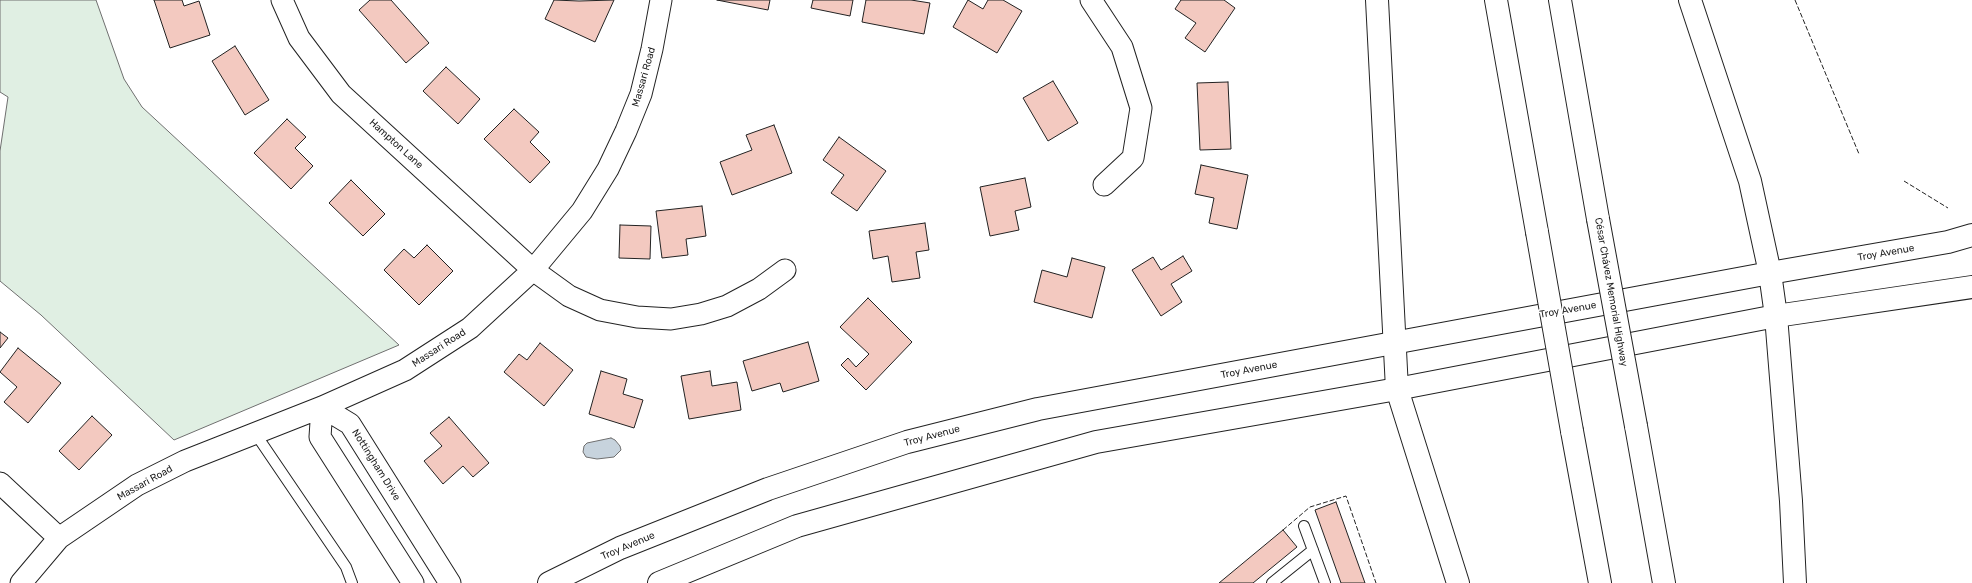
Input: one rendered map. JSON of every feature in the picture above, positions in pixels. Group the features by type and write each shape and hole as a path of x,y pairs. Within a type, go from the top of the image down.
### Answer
{"main road":[{"path":"1377,0 1397,389 1458,583"},
{"path":"1496,0 1600,583"},
{"name":"César Chávez Memorial Highway","path":"1560,0 1664,583"},
{"path":"1690,0 1750,181 1770,273 1776,316 1791,501 1795,583"},
{"name":"Troy Avenue","path":"549,583 620,548 753,495 907,442 1038,409 1394,342 1948,242 1972,236"},
{"path":"659,583 797,526 1096,442 1397,389 1776,316 1972,287"}],"street":[{"name":"Hampton Lane","path":"282,0 298,38 341,94 533,270 569,296 600,310 637,317 670,319 701,314 727,306 758,289 785,270"},
{"name":"Massari Road","path":"21,583 59,538 137,485 186,461 322,407 405,370 470,328 533,270 582,211 608,169 641,94 652,49 661,0"},
{"path":"1091,0 1122,47 1142,108 1133,158 1104,185"},
{"path":"322,407 320,437 413,583"},
{"name":"Nottingham Drive","path":"322,407 350,424 450,583"},
{"path":"0,483 59,538"}],"lane":[{"path":"255,433 346,567 352,583"},
{"path":"1304,526 1325,583"},
{"path":"1272,583 1313,550"}],"green space":[{"path":"0,0 96,0 124,79 142,107 399,345 174,440 41,315 0,281 0,151 8,97 0,92"}],"shaded area":[{"path":"611,438 620,446 621,450 614,457 597,459 586,457 583,452 584,446 587,443"}],"building":[{"path":"154,0 182,0 184,6 199,1 210,35 170,48"},
{"path":"370,0 391,0 429,43 406,63 359,10"},
{"path":"554,0 614,0 595,42 545,19"},
{"path":"717,0 770,0 768,10"},
{"path":"813,0 853,0 850,16 811,8"},
{"path":"866,0 911,0 930,3 924,34 862,22"},
{"path":"968,0 983,9 988,0 1003,0 1022,11 997,53 953,27"},
{"path":"1181,0 1224,0 1235,8 1205,52 1185,38 1196,23 1175,9"},
{"path":"235,46 269,100 245,115 212,61"},
{"path":"446,67 480,99 458,124 423,91"},
{"path":"1053,81 1078,123 1048,141 1023,98"},
{"path":"1228,82 1231,149 1200,150 1197,83"},
{"path":"514,109 539,132 530,142 550,162 530,183 484,139"},
{"path":"287,119 306,137 295,148 313,166 291,189 254,153"},
{"path":"774,125 792,173 732,195 720,162 752,150 746,135"},
{"path":"839,137 886,171 857,211 831,193 844,175 823,160"},
{"path":"1201,165 1248,175 1237,229 1209,223 1214,198 1195,194"},
{"path":"1025,178 1031,207 1015,211 1019,230 990,236 980,187"},
{"path":"351,180 385,214 363,236 329,203"},
{"path":"702,206 706,236 686,239 688,255 662,258 656,211"},
{"path":"925,223 929,250 916,252 920,278 892,282 888,256 873,259 869,231"},
{"path":"620,225 651,226 650,259 619,258"},
{"path":"427,245 453,271 419,305 384,270 404,249 414,258"},
{"path":"1183,256 1192,271 1171,284 1182,302 1161,316 1132,270 1153,257 1161,270"},
{"path":"1072,258 1105,267 1092,318 1034,302 1042,270 1067,277"},
{"path":"868,298 912,342 866,390 841,365 848,358 856,367 869,354 840,327"},
{"path":"0,332 8,338 0,348"},
{"path":"808,342 819,381 783,392 780,383 752,391 743,361"},
{"path":"540,343 573,370 544,406 504,372 519,354 527,360"},
{"path":"18,348 61,383 28,423 4,402 17,387 0,372"},
{"path":"601,371 627,379 623,394 643,400 634,428 589,414"},
{"path":"710,371 712,386 737,382 741,410 689,419 681,376"},
{"path":"92,416 112,435 79,470 59,451"},
{"path":"449,417 489,463 473,477 463,466 443,484 424,461 442,446 430,433"},
{"path":"1336,502 1365,583 1341,583 1315,510"},
{"path":"1283,530 1297,547 1253,583 1219,583"}],"fence":[{"path":"1795,0 1859,154"},
{"path":"1904,181 1948,208"},
{"path":"1283,530 1310,507 1346,496 1376,583"}]}
